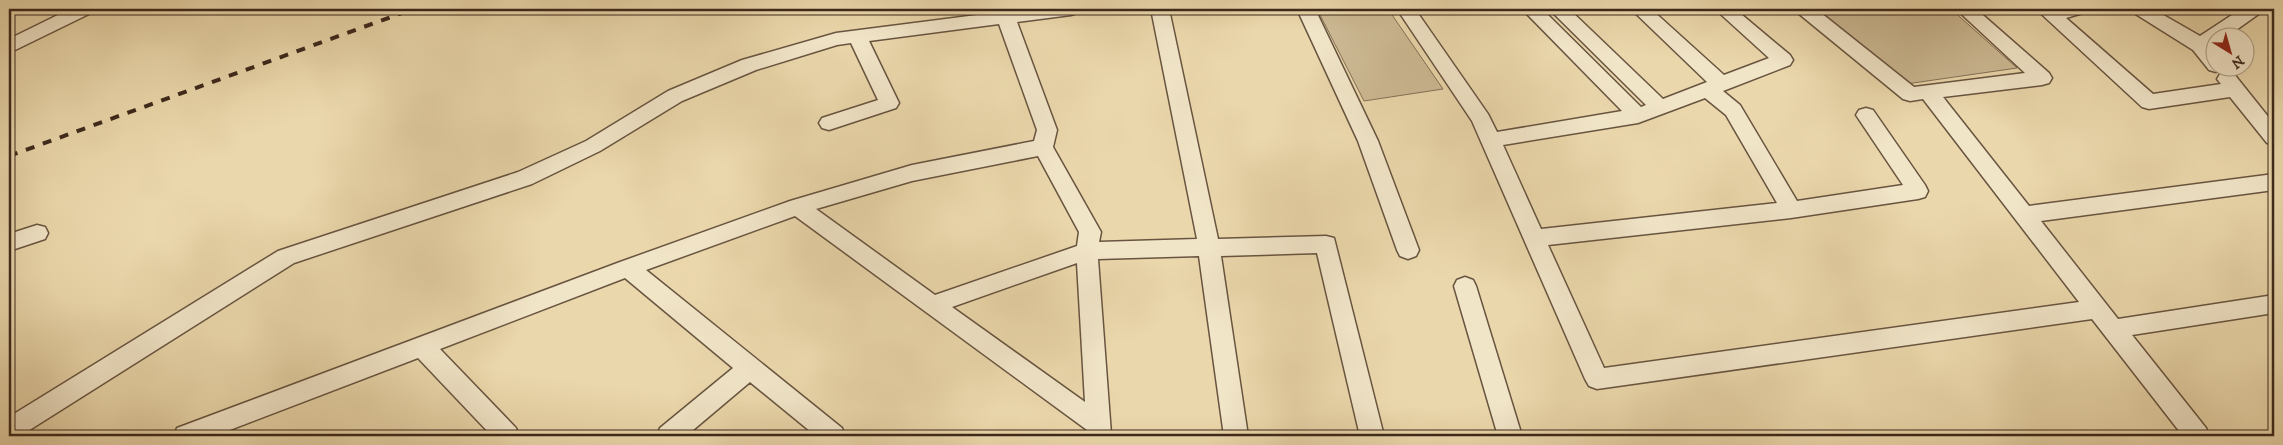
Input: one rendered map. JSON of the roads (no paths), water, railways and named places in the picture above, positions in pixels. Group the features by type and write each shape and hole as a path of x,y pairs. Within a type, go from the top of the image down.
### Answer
{"street":[{"path":"9,46 85,9"},
{"path":"9,430 286,257 525,178 593,146 675,96 749,65 836,39 941,17 1006,17 1071,9"},
{"path":"1160,9 1209,247 1236,436"},
{"path":"1306,9 1368,141 1408,250"},
{"path":"1406,9 1481,119 1597,379 2096,308"},
{"path":"1531,9 1638,116"},
{"path":"1558,9 1661,108"},
{"path":"1640,9 1715,87 1733,110 1791,210"},
{"path":"1490,140 1638,116 1783,60 1724,9"},
{"path":"1804,9 1910,94 2042,78 1964,9"},
{"path":"2049,12 2077,9"},
{"path":"2140,9 2200,45 2206,52"},
{"path":"2200,45 2254,9"},
{"path":"2049,12 2149,102 2235,89"},
{"path":"1006,17 1047,130 1043,147 1090,232 1087,251 1099,431"},
{"path":"829,123 889,103 857,36"},
{"path":"2226,78 2274,138"},
{"path":"1928,92 2197,436"},
{"path":"1534,238 1791,210 1918,191 1866,114"},
{"path":"186,436 628,268 797,208 912,173 1043,147"},
{"path":"2024,215 2274,182"},
{"path":"797,208 932,305 1099,431"},
{"path":"9,243 37,233"},
{"path":"932,305 1087,251 1326,244 1372,436"},
{"path":"628,268 833,436"},
{"path":"1465,286 1510,436"},
{"path":"2112,329 2274,304"},
{"path":"422,346 507,436"},
{"path":"669,436 750,368"}],"railway":[{"path":"9,156 413,9"}]}
